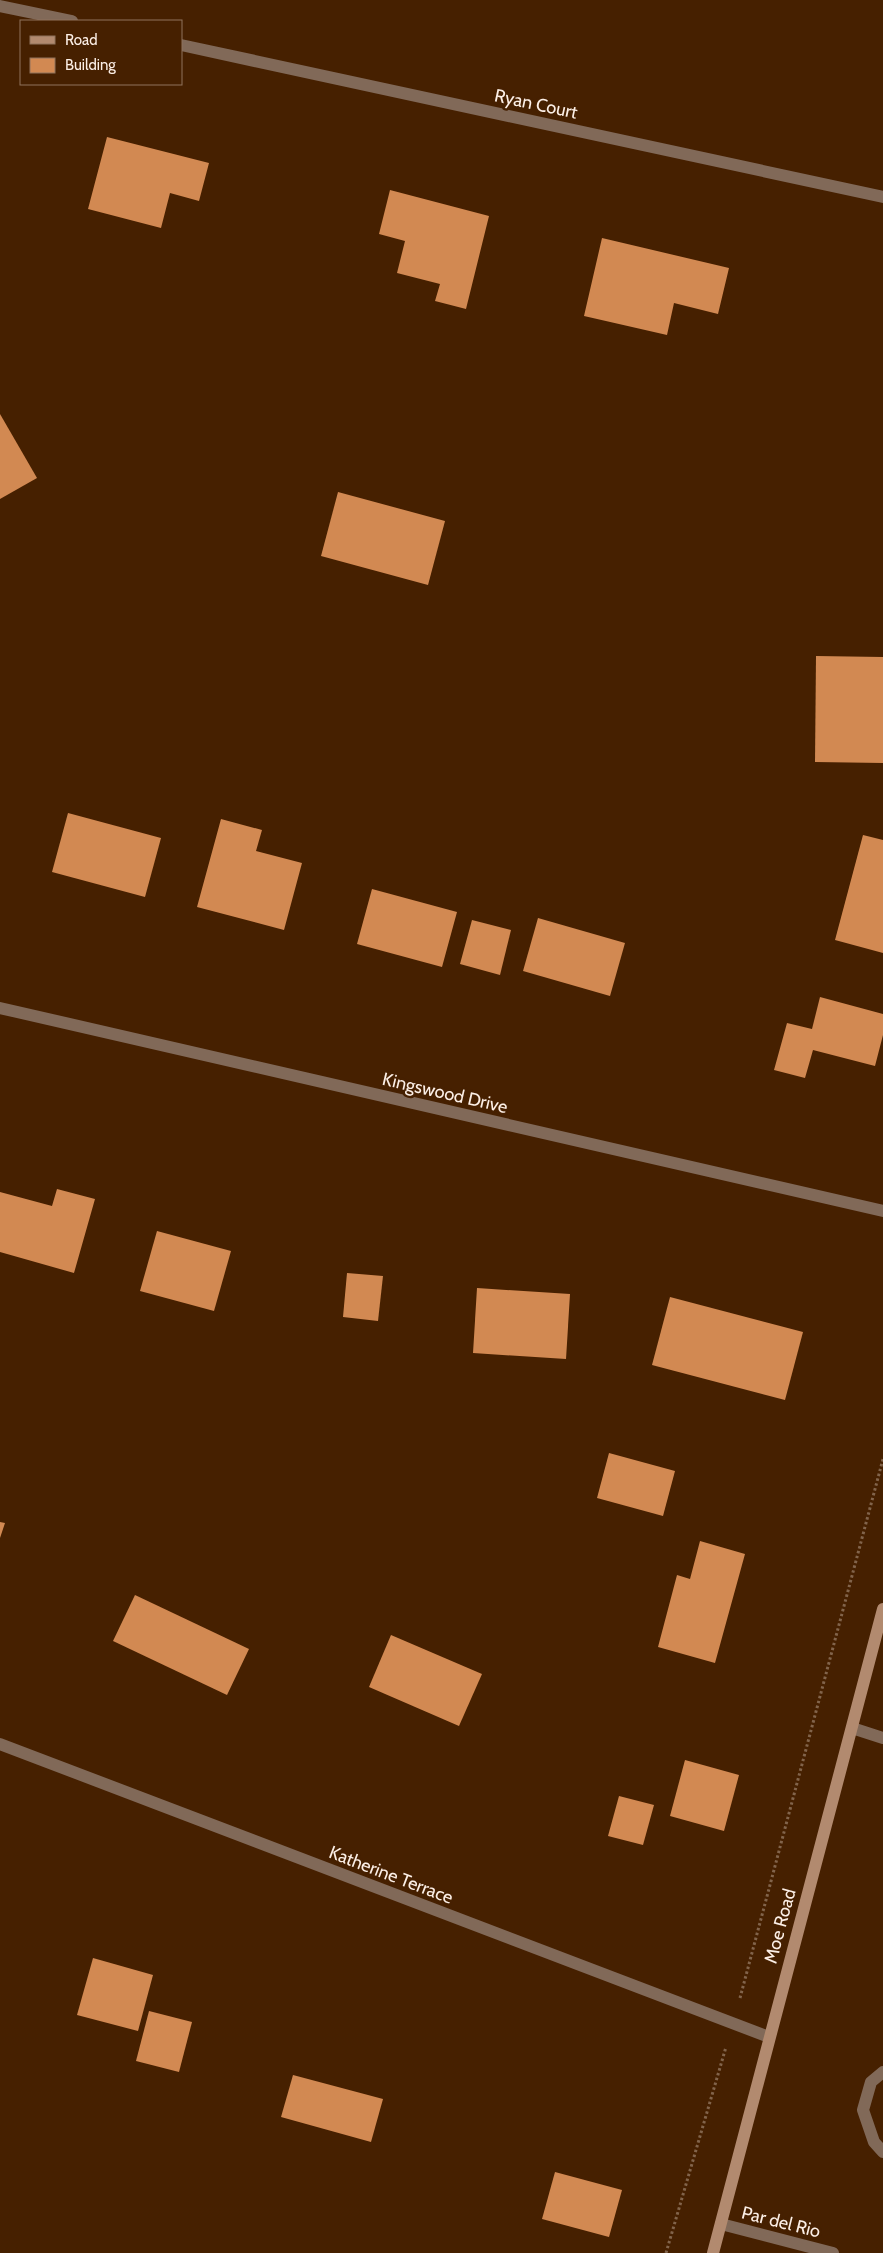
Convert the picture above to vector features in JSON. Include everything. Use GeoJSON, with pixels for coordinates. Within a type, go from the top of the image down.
{"type":"FeatureCollection","features":[{"type":"Feature","properties":{"kind":"street"},"geometry":{"type":"LineString","coordinates":[[0,6],[67,20]]}},
{"type":"Feature","properties":{"kind":"street","name":"Ryan Court"},"geometry":{"type":"LineString","coordinates":[[182,45],[883,197]]}},
{"type":"Feature","properties":{"kind":"street","name":"Kingswood Drive"},"geometry":{"type":"LineString","coordinates":[[0,1008],[883,1211]]}},
{"type":"Feature","properties":{"kind":"street","name":"Moe Road"},"geometry":{"type":"LineString","coordinates":[[713,2253],[883,1609]]}},
{"type":"Feature","properties":{"kind":"street"},"geometry":{"type":"LineString","coordinates":[[852,1728],[883,1738]]}},
{"type":"Feature","properties":{"kind":"street","name":"Katherine Terrace"},"geometry":{"type":"LineString","coordinates":[[0,1744],[769,2037]]}},
{"type":"Feature","properties":{"kind":"street"},"geometry":{"type":"LineString","coordinates":[[883,2072],[871,2082],[863,2110],[874,2142],[883,2152]]}},
{"type":"Feature","properties":{"kind":"street","name":"Par del Rio"},"geometry":{"type":"LineString","coordinates":[[720,2224],[833,2253]]}},
{"type":"Feature","properties":{"kind":"path"},"geometry":{"type":"LineString","coordinates":[[666,2253],[732,2023],[883,1459]]}},
{"type":"Feature","properties":{"kind":"building"},"geometry":{"type":"Polygon","coordinates":[[[107,137],[209,163],[199,201],[170,193],[161,228],[88,209],[107,137]]]}},
{"type":"Feature","properties":{"kind":"building"},"geometry":{"type":"Polygon","coordinates":[[[390,190],[489,216],[466,309],[435,301],[440,284],[397,273],[405,241],[379,234],[390,190]]]}},
{"type":"Feature","properties":{"kind":"building"},"geometry":{"type":"Polygon","coordinates":[[[602,238],[729,268],[718,314],[674,303],[667,335],[584,316],[602,238]]]}},
{"type":"Feature","properties":{"kind":"building"},"geometry":{"type":"Polygon","coordinates":[[[0,414],[37,478],[0,499],[0,414]]]}},
{"type":"Feature","properties":{"kind":"building"},"geometry":{"type":"Polygon","coordinates":[[[338,492],[445,521],[428,585],[321,556],[338,492]]]}},
{"type":"Feature","properties":{"kind":"building"},"geometry":{"type":"Polygon","coordinates":[[[816,656],[883,657],[883,763],[815,762],[816,656]]]}},
{"type":"Feature","properties":{"kind":"building"},"geometry":{"type":"Polygon","coordinates":[[[68,813],[161,838],[145,897],[52,872],[68,813]]]}},
{"type":"Feature","properties":{"kind":"building"},"geometry":{"type":"Polygon","coordinates":[[[221,819],[262,830],[256,851],[302,863],[284,930],[197,907],[221,819]]]}},
{"type":"Feature","properties":{"kind":"building"},"geometry":{"type":"Polygon","coordinates":[[[863,835],[883,840],[883,953],[835,940],[863,835]]]}},
{"type":"Feature","properties":{"kind":"building"},"geometry":{"type":"Polygon","coordinates":[[[372,889],[457,912],[442,967],[357,944],[372,889]]]}},
{"type":"Feature","properties":{"kind":"building"},"geometry":{"type":"Polygon","coordinates":[[[538,918],[625,943],[610,996],[523,971],[538,918]]]}},
{"type":"Feature","properties":{"kind":"building"},"geometry":{"type":"Polygon","coordinates":[[[472,920],[511,930],[500,975],[460,964],[472,920]]]}},
{"type":"Feature","properties":{"kind":"building"},"geometry":{"type":"Polygon","coordinates":[[[820,997],[883,1014],[883,1035],[875,1066],[813,1050],[805,1078],[774,1070],[787,1023],[812,1029],[820,997]]]}},
{"type":"Feature","properties":{"kind":"building"},"geometry":{"type":"Polygon","coordinates":[[[57,1189],[95,1199],[74,1273],[0,1252],[0,1192],[52,1206],[57,1189]]]}},
{"type":"Feature","properties":{"kind":"building"},"geometry":{"type":"Polygon","coordinates":[[[157,1231],[231,1251],[214,1311],[140,1291],[157,1231]]]}},
{"type":"Feature","properties":{"kind":"building"},"geometry":{"type":"Polygon","coordinates":[[[347,1273],[383,1276],[378,1321],[343,1317],[347,1273]]]}},
{"type":"Feature","properties":{"kind":"building"},"geometry":{"type":"Polygon","coordinates":[[[477,1288],[570,1294],[566,1359],[473,1353],[477,1288]]]}},
{"type":"Feature","properties":{"kind":"building"},"geometry":{"type":"Polygon","coordinates":[[[670,1297],[803,1332],[785,1400],[652,1365],[670,1297]]]}},
{"type":"Feature","properties":{"kind":"building"},"geometry":{"type":"Polygon","coordinates":[[[609,1453],[675,1471],[663,1516],[597,1498],[609,1453]]]}},
{"type":"Feature","properties":{"kind":"building"},"geometry":{"type":"Polygon","coordinates":[[[0,1522],[5,1523],[0,1538],[0,1522]]]}},
{"type":"Feature","properties":{"kind":"building"},"geometry":{"type":"Polygon","coordinates":[[[700,1541],[745,1554],[715,1663],[658,1647],[677,1575],[690,1579],[700,1541]]]}},
{"type":"Feature","properties":{"kind":"building"},"geometry":{"type":"Polygon","coordinates":[[[135,1595],[249,1649],[227,1695],[113,1641],[135,1595]]]}},
{"type":"Feature","properties":{"kind":"building"},"geometry":{"type":"Polygon","coordinates":[[[391,1635],[482,1674],[459,1726],[369,1687],[391,1635]]]}},
{"type":"Feature","properties":{"kind":"building"},"geometry":{"type":"Polygon","coordinates":[[[685,1760],[739,1775],[724,1831],[670,1816],[685,1760]]]}},
{"type":"Feature","properties":{"kind":"building"},"geometry":{"type":"Polygon","coordinates":[[[619,1796],[654,1805],[643,1845],[608,1836],[619,1796]]]}},
{"type":"Feature","properties":{"kind":"building"},"geometry":{"type":"Polygon","coordinates":[[[93,1958],[153,1975],[138,2031],[77,2015],[93,1958]]]}},
{"type":"Feature","properties":{"kind":"building"},"geometry":{"type":"Polygon","coordinates":[[[149,2011],[192,2022],[179,2072],[136,2061],[149,2011]]]}},
{"type":"Feature","properties":{"kind":"building"},"geometry":{"type":"Polygon","coordinates":[[[293,2075],[383,2099],[371,2142],[281,2117],[293,2075]]]}},
{"type":"Feature","properties":{"kind":"building"},"geometry":{"type":"Polygon","coordinates":[[[555,2172],[622,2190],[609,2237],[542,2219],[555,2172]]]}}]}
